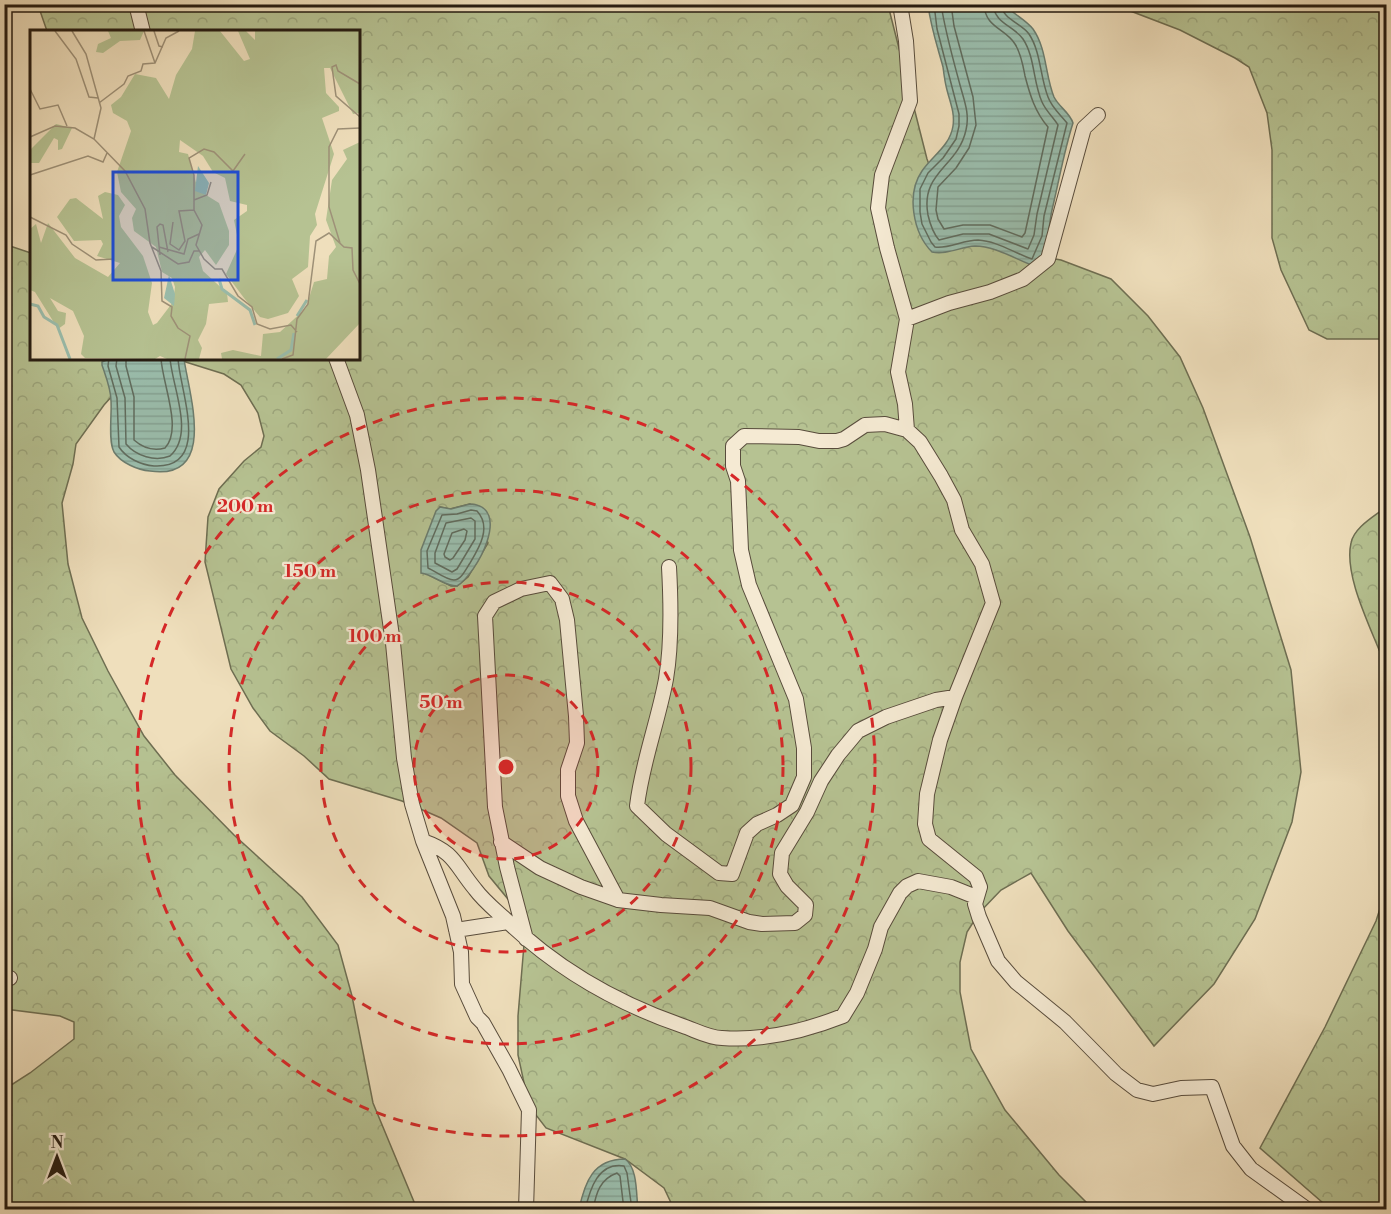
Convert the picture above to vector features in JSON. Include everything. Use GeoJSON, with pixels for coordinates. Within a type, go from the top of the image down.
{"type":"FeatureCollection","features":[{"type":"Feature","properties":{"kind":"street"},"geometry":{"type":"LineString","coordinates":[[136,4],[142,30]]}},
{"type":"Feature","properties":{"kind":"street"},"geometry":{"type":"LineString","coordinates":[[900,4],[906,41],[910,101],[882,175],[878,208],[907,319],[898,372],[905,404],[907,430]]}},
{"type":"Feature","properties":{"kind":"street"},"geometry":{"type":"LineString","coordinates":[[907,319],[1023,279],[1048,259],[1084,128],[1098,115]]}},
{"type":"Feature","properties":{"kind":"street"},"geometry":{"type":"LineString","coordinates":[[337,360],[357,415],[368,470],[393,643],[404,758],[412,804],[423,841],[453,916],[461,952],[462,984],[477,1017],[483,1023],[509,1069],[529,1110],[526,1209]]}},
{"type":"Feature","properties":{"kind":"street"},"geometry":{"type":"LineString","coordinates":[[669,567],[671,598],[666,677],[654,736],[641,776],[638,806],[666,834],[719,873],[732,874],[747,833],[757,824],[792,805],[804,777],[804,748],[796,699],[749,585],[741,550],[738,480],[733,466],[733,446],[744,436],[799,437],[819,441],[837,441],[865,425],[885,424],[907,430],[920,442],[954,500],[962,531],[982,564],[993,603],[955,697],[937,751],[927,795],[925,824],[929,838],[976,877],[980,887],[975,904],[979,917],[998,961],[1016,982],[1065,1022],[1116,1074],[1137,1090],[1153,1094],[1181,1088],[1212,1087],[1233,1146],[1239,1154],[1251,1169],[1308,1209]]}},
{"type":"Feature","properties":{"kind":"street"},"geometry":{"type":"LineString","coordinates":[[526,939],[501,842],[495,807],[485,616],[494,602],[521,589],[550,583],[562,600],[567,620],[577,743],[568,770],[568,796],[576,821],[618,900]]}},
{"type":"Feature","properties":{"kind":"street"},"geometry":{"type":"LineString","coordinates":[[501,842],[540,868],[581,887],[618,900],[661,906],[710,908],[749,922],[762,924],[795,923],[805,915],[806,905],[780,874],[782,854],[790,837],[807,812],[821,781],[838,755],[858,731],[886,717],[936,700],[955,697]]}},
{"type":"Feature","properties":{"kind":"street"},"geometry":{"type":"LineString","coordinates":[[423,841],[451,855],[475,890],[526,939],[591,986],[674,1023],[719,1038],[788,1034],[843,1016],[857,993],[875,949],[881,927],[900,893],[907,886],[918,881],[951,887],[976,897]]}},
{"type":"Feature","properties":{"kind":"street"},"geometry":{"type":"LineString","coordinates":[[456,930],[508,922]]}},
{"type":"Feature","properties":{"kind":"green space"},"geometry":{"type":"Polygon","coordinates":[[[38,5],[888,5],[927,159],[946,209],[1010,251],[1061,260],[1111,279],[1148,316],[1180,357],[1203,408],[1250,537],[1291,670],[1301,772],[1292,822],[1255,919],[1214,984],[1154,1046],[1068,931],[1031,873],[1001,890],[979,913],[967,932],[960,962],[960,992],[971,1049],[1005,1110],[1059,1175],[1093,1209],[674,1209],[664,1188],[625,1159],[546,1128],[529,1106],[518,1055],[518,1016],[526,921],[489,876],[477,843],[441,818],[402,801],[329,779],[304,756],[270,731],[253,708],[231,669],[205,562],[208,517],[219,489],[244,461],[261,447],[264,436],[258,413],[241,385],[224,374],[179,360],[360,360],[360,30],[47,30],[38,5]],[[470,504],[450,509],[440,507],[429,575],[451,586],[457,586],[468,577],[488,543],[470,504]]]}},
{"type":"Feature","properties":{"kind":"green space"},"geometry":{"type":"Polygon","coordinates":[[[1118,5],[1386,5],[1386,339],[1327,339],[1309,330],[1281,270],[1272,238],[1272,150],[1267,113],[1249,67],[1180,30],[1118,5]]]}},
{"type":"Feature","properties":{"kind":"green space"},"geometry":{"type":"Polygon","coordinates":[[[4,244],[30,253],[30,360],[122,360],[132,374],[104,405],[76,444],[62,503],[68,564],[82,618],[144,736],[175,775],[234,835],[302,897],[338,945],[352,996],[373,1103],[417,1209],[5,1209],[5,1089],[74,1039],[74,1022],[60,1016],[5,1009],[4,244]]]}},
{"type":"Feature","properties":{"kind":"green space"},"geometry":{"type":"Polygon","coordinates":[[[1386,507],[1386,668],[1361,606],[1350,557],[1351,543],[1356,532],[1386,507]]]}},
{"type":"Feature","properties":{"kind":"green space"},"geometry":{"type":"Polygon","coordinates":[[[1386,890],[1386,1209],[1330,1209],[1260,1148],[1325,1027],[1376,921],[1386,890]]]}},
{"type":"Feature","properties":{"kind":"water"},"geometry":{"type":"Polygon","coordinates":[[[928,5],[1005,5],[1026,22],[1033,29],[1041,45],[1054,97],[1073,123],[1047,240],[1043,254],[1034,266],[997,250],[975,246],[932,252],[920,235],[913,202],[917,180],[948,139],[953,126],[953,112],[928,5]]]}},
{"type":"Feature","properties":{"kind":"water"},"geometry":{"type":"Polygon","coordinates":[[[106,360],[184,360],[194,432],[192,449],[185,463],[171,470],[150,471],[125,463],[117,456],[112,447],[111,396],[102,362],[106,360]]]}},
{"type":"Feature","properties":{"kind":"water"},"geometry":{"type":"Polygon","coordinates":[[[470,504],[483,508],[489,516],[490,528],[487,541],[474,568],[457,586],[421,573],[421,550],[436,511],[440,507],[451,509],[470,504]]]}},
{"type":"Feature","properties":{"kind":"water"},"geometry":{"type":"Polygon","coordinates":[[[625,1159],[634,1175],[638,1209],[579,1209],[584,1190],[592,1174],[605,1163],[625,1159]]]}}]}
